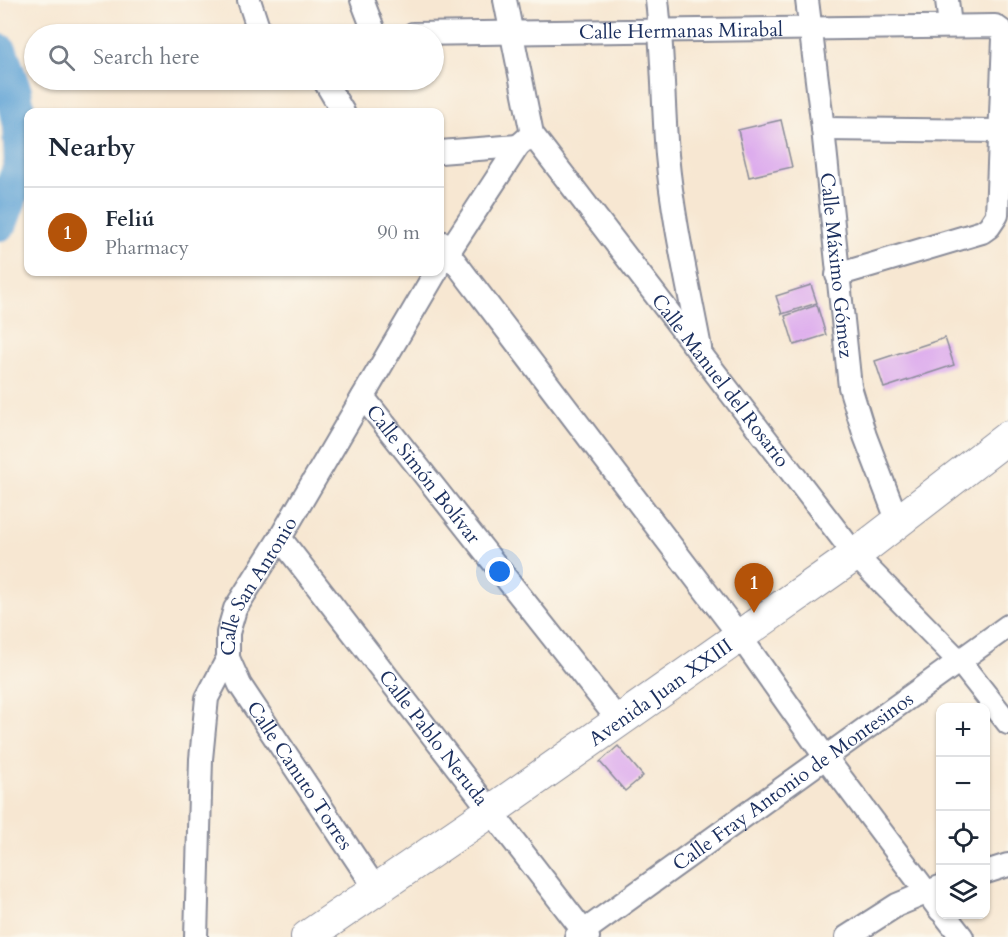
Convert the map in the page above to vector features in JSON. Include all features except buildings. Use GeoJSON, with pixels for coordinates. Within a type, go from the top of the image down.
{"type":"FeatureCollection","features":[{"type":"Feature","properties":{"kind":"street"},"geometry":{"type":"LineString","coordinates":[[249,0],[257,24]]}},
{"type":"Feature","properties":{"kind":"street"},"geometry":{"type":"LineString","coordinates":[[362,0],[371,24]]}},
{"type":"Feature","properties":{"kind":"street","name":"Calle Manuel del Rosario"},"geometry":{"type":"LineString","coordinates":[[505,0],[525,140],[701,353],[855,555],[960,662],[1008,723]]}},
{"type":"Feature","properties":{"kind":"street"},"geometry":{"type":"LineString","coordinates":[[657,0],[668,156],[682,254],[701,353]]}},
{"type":"Feature","properties":{"kind":"street","name":"Calle Máximo Gómez"},"geometry":{"type":"LineString","coordinates":[[807,0],[850,387],[865,435],[898,522]]}},
{"type":"Feature","properties":{"kind":"street"},"geometry":{"type":"LineString","coordinates":[[947,0],[950,26]]}},
{"type":"Feature","properties":{"kind":"street","name":"Calle Hermanas Mirabal"},"geometry":{"type":"LineString","coordinates":[[444,33],[995,26],[1002,31],[1004,38],[999,131]]}},
{"type":"Feature","properties":{"kind":"street"},"geometry":{"type":"LineString","coordinates":[[330,90],[341,108]]}},
{"type":"Feature","properties":{"kind":"street"},"geometry":{"type":"LineString","coordinates":[[823,129],[999,131],[997,215],[989,227],[982,232],[837,275]]}},
{"type":"Feature","properties":{"kind":"street"},"geometry":{"type":"LineString","coordinates":[[444,151],[525,140]]}},
{"type":"Feature","properties":{"kind":"street"},"geometry":{"type":"LineString","coordinates":[[444,250],[525,140]]}},
{"type":"Feature","properties":{"kind":"street"},"geometry":{"type":"LineString","coordinates":[[444,256],[739,636],[826,758],[934,890],[897,905],[847,937]]}},
{"type":"Feature","properties":{"kind":"street","name":"Calle San Antonio"},"geometry":{"type":"LineString","coordinates":[[196,937],[201,759],[207,698],[228,657],[228,633],[235,609],[280,538],[434,276]]}},
{"type":"Feature","properties":{"kind":"street","name":"Calle Simón Bolívar"},"geometry":{"type":"LineString","coordinates":[[363,397],[619,721]]}},
{"type":"Feature","properties":{"kind":"street","name":"Avenida Juan XXIII"},"geometry":{"type":"LineString","coordinates":[[307,937],[491,811],[855,555],[1008,437]]}},
{"type":"Feature","properties":{"kind":"street","name":"Calle Pablo Neruda"},"geometry":{"type":"LineString","coordinates":[[280,538],[491,811],[583,935]]}},
{"type":"Feature","properties":{"kind":"street","name":"Calle Fray Antonio de Montesinos"},"geometry":{"type":"LineString","coordinates":[[583,935],[1008,626]]}},
{"type":"Feature","properties":{"kind":"street","name":"Calle Canuto Torres"},"geometry":{"type":"LineString","coordinates":[[228,657],[240,685],[376,889]]}},
{"type":"Feature","properties":{"kind":"street"},"geometry":{"type":"LineString","coordinates":[[990,871],[1008,865]]}},
{"type":"Feature","properties":{"kind":"street"},"geometry":{"type":"LineString","coordinates":[[947,919],[962,937]]}},
{"type":"Feature","properties":{"kind":"waterway"},"geometry":{"type":"LineString","coordinates":[[0,52],[14,92],[20,126],[22,164],[0,223]]}},
{"type":"Feature","properties":{"kind":"place","name":"Feliú"},"geometry":{"type":"Point","coordinates":[754,613]}}]}
